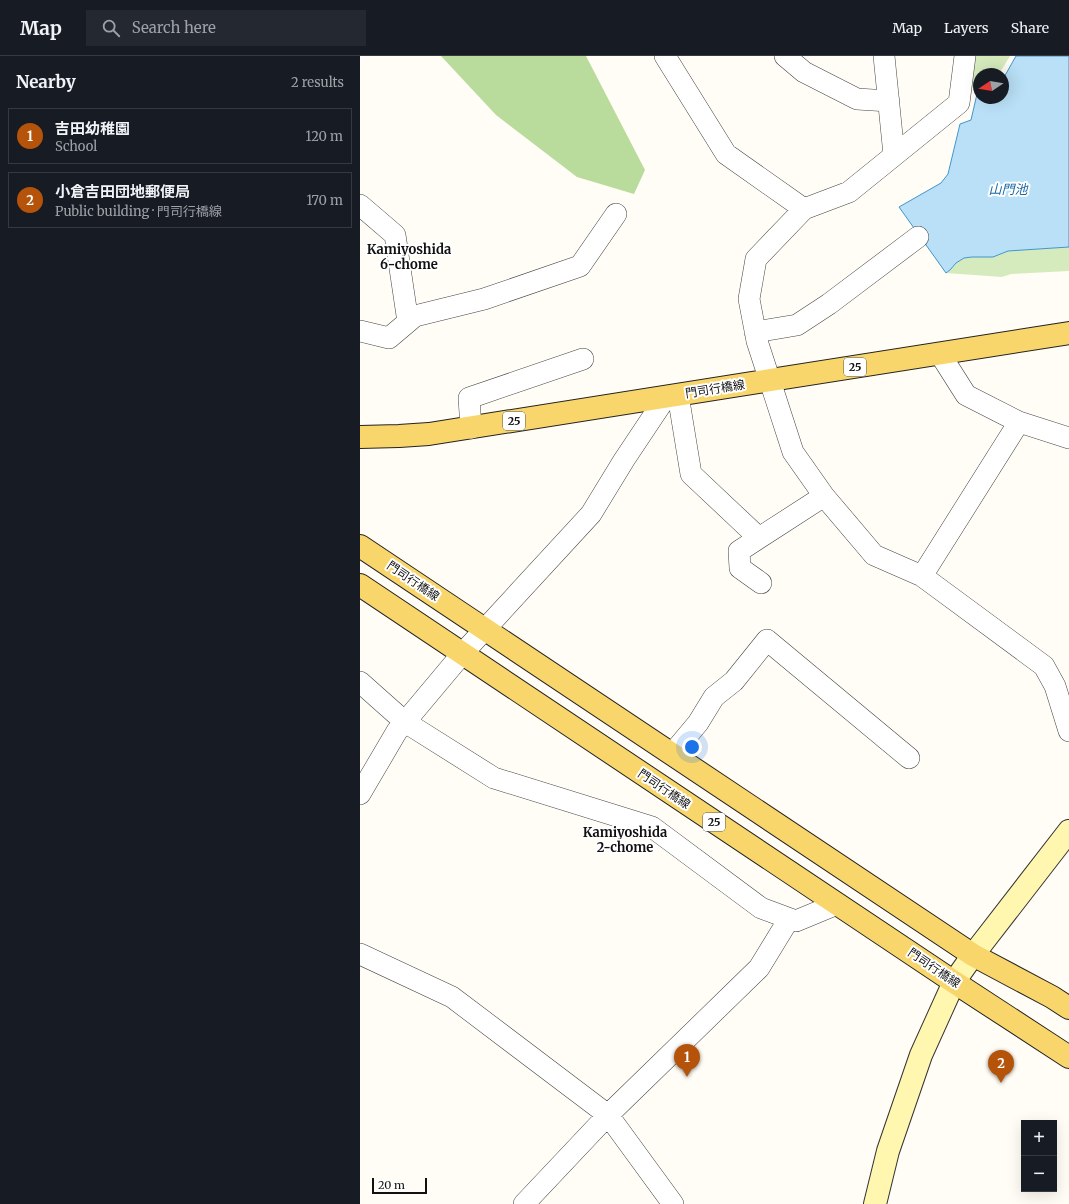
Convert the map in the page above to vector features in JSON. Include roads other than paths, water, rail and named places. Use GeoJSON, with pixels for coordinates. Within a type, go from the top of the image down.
{"type":"FeatureCollection","features":[{"type":"Feature","properties":{"kind":"main road","name":"門司行橋線"},"geometry":{"type":"LineString","coordinates":[[360,437],[429,434],[472,428],[1069,333]]}},
{"type":"Feature","properties":{"kind":"main road","name":"門司行橋線"},"geometry":{"type":"LineString","coordinates":[[360,546],[973,955],[1052,997],[1069,1008]]}},
{"type":"Feature","properties":{"kind":"main road","name":"門司行橋線"},"geometry":{"type":"LineString","coordinates":[[360,585],[954,982],[1069,1057]]}},
{"type":"Feature","properties":{"kind":"street"},"geometry":{"type":"LineString","coordinates":[[665,56],[726,154],[804,209]]}},
{"type":"Feature","properties":{"kind":"street"},"geometry":{"type":"LineString","coordinates":[[785,56],[804,72],[857,99],[889,101]]}},
{"type":"Feature","properties":{"kind":"street"},"geometry":{"type":"LineString","coordinates":[[884,56],[894,155]]}},
{"type":"Feature","properties":{"kind":"street"},"geometry":{"type":"LineString","coordinates":[[965,56],[959,103],[848,192],[804,209],[756,259],[749,299],[755,332],[793,452],[824,496],[874,555],[922,576],[1044,666],[1055,686],[1069,731]]}},
{"type":"Feature","properties":{"kind":"street"},"geometry":{"type":"LineString","coordinates":[[360,205],[395,235],[408,322]]}},
{"type":"Feature","properties":{"kind":"street"},"geometry":{"type":"LineString","coordinates":[[360,331],[389,338],[415,316],[484,299],[580,266],[616,214]]}},
{"type":"Feature","properties":{"kind":"street"},"geometry":{"type":"LineString","coordinates":[[755,332],[798,325],[829,304],[918,237]]}},
{"type":"Feature","properties":{"kind":"street"},"geometry":{"type":"LineString","coordinates":[[940,354],[966,395],[1019,422],[1069,438]]}},
{"type":"Feature","properties":{"kind":"street"},"geometry":{"type":"LineString","coordinates":[[472,428],[469,398],[583,359]]}},
{"type":"Feature","properties":{"kind":"street"},"geometry":{"type":"LineString","coordinates":[[672,396],[691,474],[759,538]]}},
{"type":"Feature","properties":{"kind":"street"},"geometry":{"type":"LineString","coordinates":[[360,794],[397,731],[462,654],[591,514],[624,460],[672,396]]}},
{"type":"Feature","properties":{"kind":"street"},"geometry":{"type":"LineString","coordinates":[[922,576],[1019,422]]}},
{"type":"Feature","properties":{"kind":"street"},"geometry":{"type":"LineString","coordinates":[[761,583],[740,568],[739,551],[824,496]]}},
{"type":"Feature","properties":{"kind":"street"},"geometry":{"type":"LineString","coordinates":[[672,754],[698,723],[714,698],[734,681],[767,640],[910,758]]}},
{"type":"Feature","properties":{"kind":"street"},"geometry":{"type":"LineString","coordinates":[[360,682],[405,722],[494,778],[652,827],[761,908],[796,921],[837,904]]}},
{"type":"Feature","properties":{"kind":"street"},"geometry":{"type":"LineString","coordinates":[[875,1204],[888,1151],[921,1055],[954,982],[973,955],[1069,831]]}},
{"type":"Feature","properties":{"kind":"street"},"geometry":{"type":"LineString","coordinates":[[524,1204],[608,1115],[759,968],[789,919]]}},
{"type":"Feature","properties":{"kind":"street"},"geometry":{"type":"LineString","coordinates":[[360,954],[452,997],[608,1115],[673,1204]]}},
{"type":"Feature","properties":{"kind":"water","name":"山門池"},"geometry":{"type":"Polygon","coordinates":[[[1016,56],[1069,56],[1069,247],[1008,251],[993,257],[964,258],[956,263],[946,273],[899,207],[941,183],[948,174],[960,124],[971,120],[975,104],[1009,104],[1009,68],[1016,56]]]}},
{"type":"Feature","properties":{"kind":"place","name":"吉田幼稚園"},"geometry":{"type":"Point","coordinates":[687,1077]}},
{"type":"Feature","properties":{"kind":"place","name":"小倉吉田団地郵便局"},"geometry":{"type":"Point","coordinates":[1001,1083]}},
{"type":"Feature","properties":{"kind":"district","name":"Kamiyoshida 6-chome"},"geometry":{"type":"Point","coordinates":[409,256]}},
{"type":"Feature","properties":{"kind":"district","name":"Kamiyoshida 2-chome"},"geometry":{"type":"Point","coordinates":[625,840]}}]}
